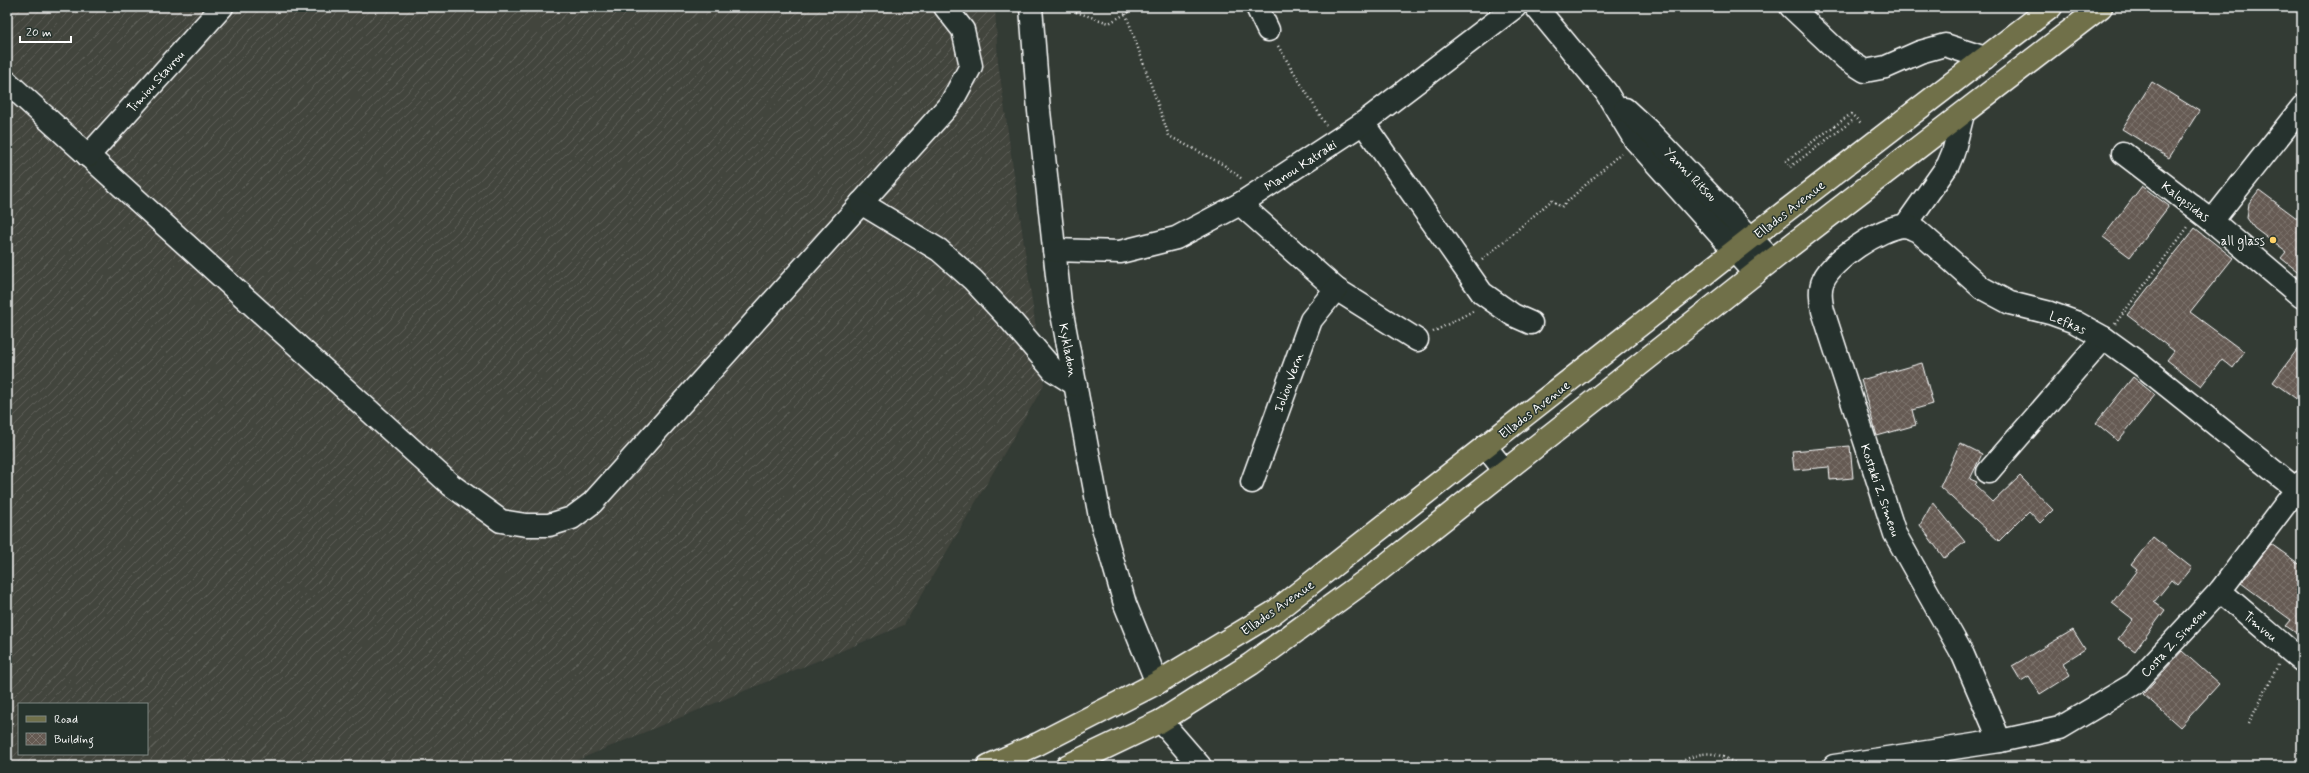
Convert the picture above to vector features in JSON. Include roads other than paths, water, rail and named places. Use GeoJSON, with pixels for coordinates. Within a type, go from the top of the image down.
{"type":"FeatureCollection","features":[{"type":"Feature","properties":{"kind":"main road","name":"Ellados Avenue"},"geometry":{"type":"LineString","coordinates":[[988,766],[1038,744],[1157,683],[1273,613],[1734,251],[2051,7]]}},
{"type":"Feature","properties":{"kind":"main road"},"geometry":{"type":"LineString","coordinates":[[1067,766],[1161,721],[1251,664],[1372,576],[1772,260],[2101,7]]}},
{"type":"Feature","properties":{"kind":"street","name":"Timiou Stavrou"},"geometry":{"type":"LineString","coordinates":[[88,156],[222,7]]}},
{"type":"Feature","properties":{"kind":"street"},"geometry":{"type":"LineString","coordinates":[[7,82],[451,485],[500,521],[526,525],[549,525],[572,518],[592,503],[951,103],[971,66],[963,30],[945,7]]}},
{"type":"Feature","properties":{"kind":"street","name":"Kykladon"},"geometry":{"type":"LineString","coordinates":[[1031,7],[1039,111],[1060,303],[1100,517],[1126,604],[1157,683]]}},
{"type":"Feature","properties":{"kind":"street"},"geometry":{"type":"LineString","coordinates":[[1257,7],[1268,30]]}},
{"type":"Feature","properties":{"kind":"street","name":"Manou Katraki"},"geometry":{"type":"LineString","coordinates":[[1054,250],[1120,252],[1176,238],[1240,204],[1363,123],[1515,7]]}},
{"type":"Feature","properties":{"kind":"street","name":"Yanni Ritsou"},"geometry":{"type":"LineString","coordinates":[[1536,7],[1606,92],[1650,132],[1752,237],[1772,260]]}},
{"type":"Feature","properties":{"kind":"street"},"geometry":{"type":"LineString","coordinates":[[1791,7],[1846,59],[1865,71],[1886,67],[1920,52],[1945,45],[1985,58]]}},
{"type":"Feature","properties":{"kind":"street","name":"Yanni Ritsou"},"geometry":{"type":"LineString","coordinates":[[1606,92],[1635,140],[1755,274]]}},
{"type":"Feature","properties":{"kind":"street"},"geometry":{"type":"LineString","coordinates":[[2205,216],[2302,107]]}},
{"type":"Feature","properties":{"kind":"street"},"geometry":{"type":"LineString","coordinates":[[1905,226],[1948,165],[1953,153],[1963,114]]}},
{"type":"Feature","properties":{"kind":"street"},"geometry":{"type":"LineString","coordinates":[[1363,123],[1482,292],[1513,315],[1531,323]]}},
{"type":"Feature","properties":{"kind":"street","name":"Kalopsidas"},"geometry":{"type":"LineString","coordinates":[[2123,153],[2205,216],[2302,297]]}},
{"type":"Feature","properties":{"kind":"street"},"geometry":{"type":"LineString","coordinates":[[862,203],[939,250],[973,280],[1012,322],[1054,371],[1076,385]]}},
{"type":"Feature","properties":{"kind":"street"},"geometry":{"type":"LineString","coordinates":[[1240,204],[1336,289],[1417,340]]}},
{"type":"Feature","properties":{"kind":"street","name":"Kostaki Z. Simeou"},"geometry":{"type":"LineString","coordinates":[[1905,226],[1889,229],[1869,240],[1829,271],[1820,290],[1823,311],[1895,534],[1963,655],[2000,742]]}},
{"type":"Feature","properties":{"kind":"street","name":"Lefkas"},"geometry":{"type":"LineString","coordinates":[[1905,226],[1918,231],[1982,288],[2010,303],[2050,313],[2075,322],[2104,338],[2299,486]]}},
{"type":"Feature","properties":{"kind":"street","name":"Ioliou Vern"},"geometry":{"type":"LineString","coordinates":[[1252,482],[1311,320],[1336,289]]}},
{"type":"Feature","properties":{"kind":"street"},"geometry":{"type":"LineString","coordinates":[[1988,472],[2104,338]]}},
{"type":"Feature","properties":{"kind":"street"},"geometry":{"type":"LineString","coordinates":[[1486,446],[1505,472]]}},
{"type":"Feature","properties":{"kind":"street","name":"Costa Z. Simeou"},"geometry":{"type":"LineString","coordinates":[[1834,766],[1899,762],[2000,742],[2060,728],[2134,684],[2220,591],[2299,486]]}},
{"type":"Feature","properties":{"kind":"street","name":"Timvou"},"geometry":{"type":"LineString","coordinates":[[2220,591],[2294,654]]}},
{"type":"Feature","properties":{"kind":"street"},"geometry":{"type":"LineString","coordinates":[[1161,721],[1200,766]]}},
{"type":"Feature","properties":{"kind":"place","name":"all glass"},"geometry":{"type":"Point","coordinates":[2273,240]}}]}
